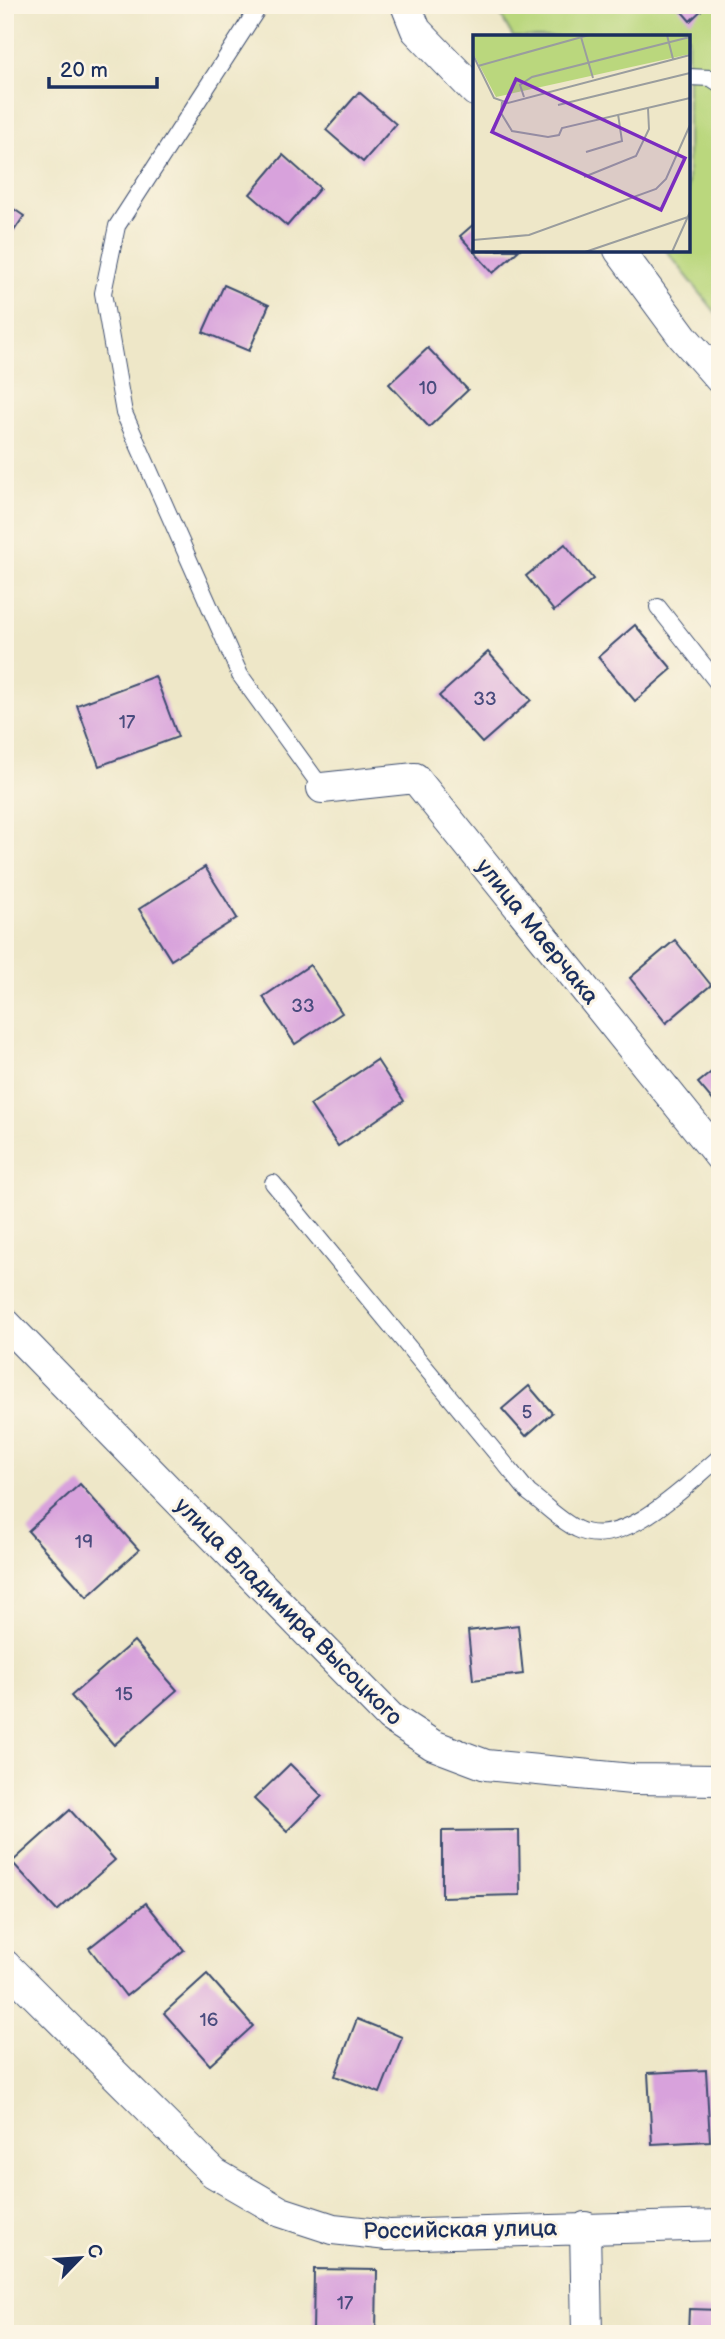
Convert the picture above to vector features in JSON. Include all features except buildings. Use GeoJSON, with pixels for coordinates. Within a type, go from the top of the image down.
{"type":"FeatureCollection","features":[{"type":"Feature","properties":{"kind":"street"},"geometry":{"type":"LineString","coordinates":[[406,5],[416,30],[473,89]]}},
{"type":"Feature","properties":{"kind":"street"},"geometry":{"type":"LineString","coordinates":[[620,252],[683,337],[720,379]]}},
{"type":"Feature","properties":{"kind":"street","name":"улица Маерчака"},"geometry":{"type":"LineString","coordinates":[[322,788],[415,778],[720,1157]]}},
{"type":"Feature","properties":{"kind":"street","name":"улица Владимира Высоцкого"},"geometry":{"type":"LineString","coordinates":[[5,1323],[390,1717],[433,1745],[486,1765],[632,1779],[720,1780]]}},
{"type":"Feature","properties":{"kind":"street","name":"Российская улица"},"geometry":{"type":"LineString","coordinates":[[5,1965],[214,2173],[281,2212],[333,2229],[388,2235],[720,2225]]}},
{"type":"Feature","properties":{"kind":"street"},"geometry":{"type":"LineString","coordinates":[[584,2227],[587,2334]]}},
{"type":"Feature","properties":{"kind":"lane"},"geometry":{"type":"LineString","coordinates":[[260,5],[117,226],[103,293],[124,414],[240,675],[322,788]]}},
{"type":"Feature","properties":{"kind":"lane"},"geometry":{"type":"LineString","coordinates":[[690,77],[711,78],[720,84]]}},
{"type":"Feature","properties":{"kind":"lane"},"geometry":{"type":"LineString","coordinates":[[658,607],[720,686]]}},
{"type":"Feature","properties":{"kind":"lane"},"geometry":{"type":"LineString","coordinates":[[273,1183],[529,1493],[578,1530],[603,1533],[627,1529],[720,1457]]}},
{"type":"Feature","properties":{"kind":"green space"},"geometry":{"type":"Polygon","coordinates":[[[495,5],[720,5],[720,318],[668,252],[690,252],[690,35],[512,35],[495,5]]]}}]}
